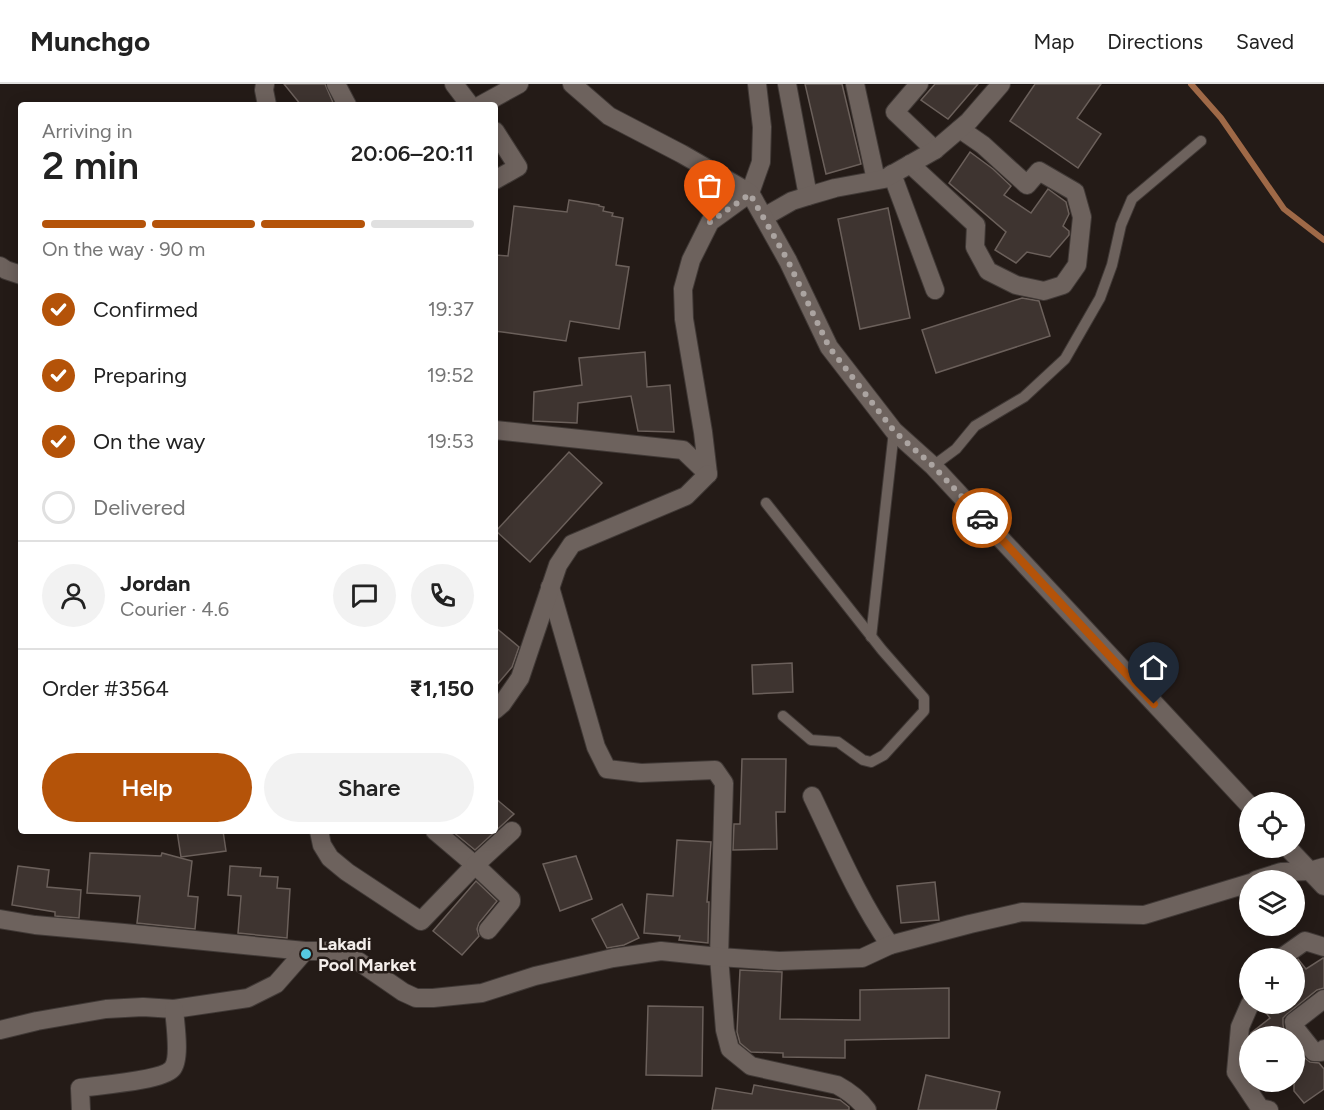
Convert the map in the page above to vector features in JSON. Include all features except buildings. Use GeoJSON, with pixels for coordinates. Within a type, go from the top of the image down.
{"type":"FeatureCollection","features":[{"type":"Feature","properties":{"kind":"street"},"geometry":{"type":"LineString","coordinates":[[264,84],[266,102]]}},
{"type":"Feature","properties":{"kind":"street"},"geometry":{"type":"LineString","coordinates":[[336,84],[345,102]]}},
{"type":"Feature","properties":{"kind":"street"},"geometry":{"type":"LineString","coordinates":[[454,84],[468,102]]}},
{"type":"Feature","properties":{"kind":"street"},"geometry":{"type":"LineString","coordinates":[[486,102],[519,84]]}},
{"type":"Feature","properties":{"kind":"street"},"geometry":{"type":"LineString","coordinates":[[572,84],[609,116],[682,154],[750,194],[788,261],[829,347],[894,431],[933,466],[1239,794]]}},
{"type":"Feature","properties":{"kind":"street"},"geometry":{"type":"LineString","coordinates":[[708,474],[704,432],[684,319],[683,289],[691,260],[710,222],[750,194],[761,162],[762,127],[757,84]]}},
{"type":"Feature","properties":{"kind":"street"},"geometry":{"type":"LineString","coordinates":[[787,84],[808,196]]}},
{"type":"Feature","properties":{"kind":"street"},"geometry":{"type":"LineString","coordinates":[[855,84],[884,177],[935,290]]}},
{"type":"Feature","properties":{"kind":"street"},"geometry":{"type":"LineString","coordinates":[[919,84],[896,112],[936,150]]}},
{"type":"Feature","properties":{"kind":"street"},"geometry":{"type":"LineString","coordinates":[[764,217],[792,201],[884,177],[936,150],[969,122],[1001,84]]}},
{"type":"Feature","properties":{"kind":"street"},"geometry":{"type":"LineString","coordinates":[[910,164],[976,225],[975,248],[988,271],[1016,285],[1044,291],[1063,285],[1077,265],[1082,217],[1075,192],[1039,171],[1026,185],[983,145],[960,129]]}},
{"type":"Feature","properties":{"kind":"street"},"geometry":{"type":"LineString","coordinates":[[498,135],[518,167],[498,178]]}},
{"type":"Feature","properties":{"kind":"street"},"geometry":{"type":"LineString","coordinates":[[0,267],[18,274]]}},
{"type":"Feature","properties":{"kind":"street"},"geometry":{"type":"LineString","coordinates":[[498,430],[683,450],[708,474]]}},
{"type":"Feature","properties":{"kind":"street"},"geometry":{"type":"LineString","coordinates":[[498,707],[520,678],[558,565],[572,544],[686,496],[708,474]]}},
{"type":"Feature","properties":{"kind":"street"},"geometry":{"type":"LineString","coordinates":[[550,587],[596,747],[607,769],[641,773],[715,770],[724,783],[719,957],[725,1030],[730,1049],[751,1066],[837,1085],[860,1100],[867,1110]]}},
{"type":"Feature","properties":{"kind":"street"},"geometry":{"type":"LineString","coordinates":[[812,796],[857,890],[890,945]]}},
{"type":"Feature","properties":{"kind":"street"},"geometry":{"type":"LineString","coordinates":[[320,834],[322,845],[330,858],[346,872],[421,921],[475,865],[512,831]]}},
{"type":"Feature","properties":{"kind":"street"},"geometry":{"type":"LineString","coordinates":[[439,834],[511,899],[488,930]]}},
{"type":"Feature","properties":{"kind":"street"},"geometry":{"type":"LineString","coordinates":[[1302,858],[1317,869],[1324,886]]}},
{"type":"Feature","properties":{"kind":"street"},"geometry":{"type":"LineString","coordinates":[[0,919],[35,925],[305,951],[334,951],[358,961],[403,992],[416,998],[482,993],[535,976],[613,957],[662,951],[779,961],[862,958],[890,945],[1022,912],[1144,915],[1239,886]]}},
{"type":"Feature","properties":{"kind":"street"},"geometry":{"type":"LineString","coordinates":[[1295,948],[1305,941],[1324,947]]}},
{"type":"Feature","properties":{"kind":"street"},"geometry":{"type":"LineString","coordinates":[[0,1030],[106,1009],[142,1007],[174,1009],[248,998],[276,984],[305,951]]}},
{"type":"Feature","properties":{"kind":"street"},"geometry":{"type":"LineString","coordinates":[[1324,999],[1294,1022],[1295,1028],[1314,1052],[1324,1049]]}},
{"type":"Feature","properties":{"kind":"street"},"geometry":{"type":"LineString","coordinates":[[81,1110],[80,1088],[163,1075],[172,1069],[177,1048],[174,1009]]}},
{"type":"Feature","properties":{"kind":"street"},"geometry":{"type":"LineString","coordinates":[[1246,1014],[1240,1027],[1236,1072],[1260,1108],[1269,1110]]}},
{"type":"Feature","properties":{"kind":"lane"},"geometry":{"type":"LineString","coordinates":[[933,466],[956,449],[975,426],[1024,397],[1065,359],[1100,298],[1112,265],[1121,225],[1132,199],[1201,141]]}},
{"type":"Feature","properties":{"kind":"lane"},"geometry":{"type":"LineString","coordinates":[[871,637],[894,431]]}},
{"type":"Feature","properties":{"kind":"lane"},"geometry":{"type":"LineString","coordinates":[[766,503],[871,637],[924,698],[924,711],[884,755],[871,762],[863,760],[838,742],[810,740],[783,716]]}},
{"type":"Feature","properties":{"kind":"waterway"},"geometry":{"type":"LineString","coordinates":[[1191,84],[1221,118],[1284,209],[1324,240]]}},
{"type":"Feature","properties":{"kind":"way so far"},"geometry":{"type":"LineString","coordinates":[[710,222],[750,194],[788,261],[829,347],[894,431],[933,466],[982,518]]}},
{"type":"Feature","properties":{"kind":"place","name":"Lakadi Pool Market"},"geometry":{"type":"Point","coordinates":[306,954]}},
{"type":"Feature","properties":{"kind":"route"},"geometry":{"type":"LineString","coordinates":[[982,518],[1154,704]]}}]}
